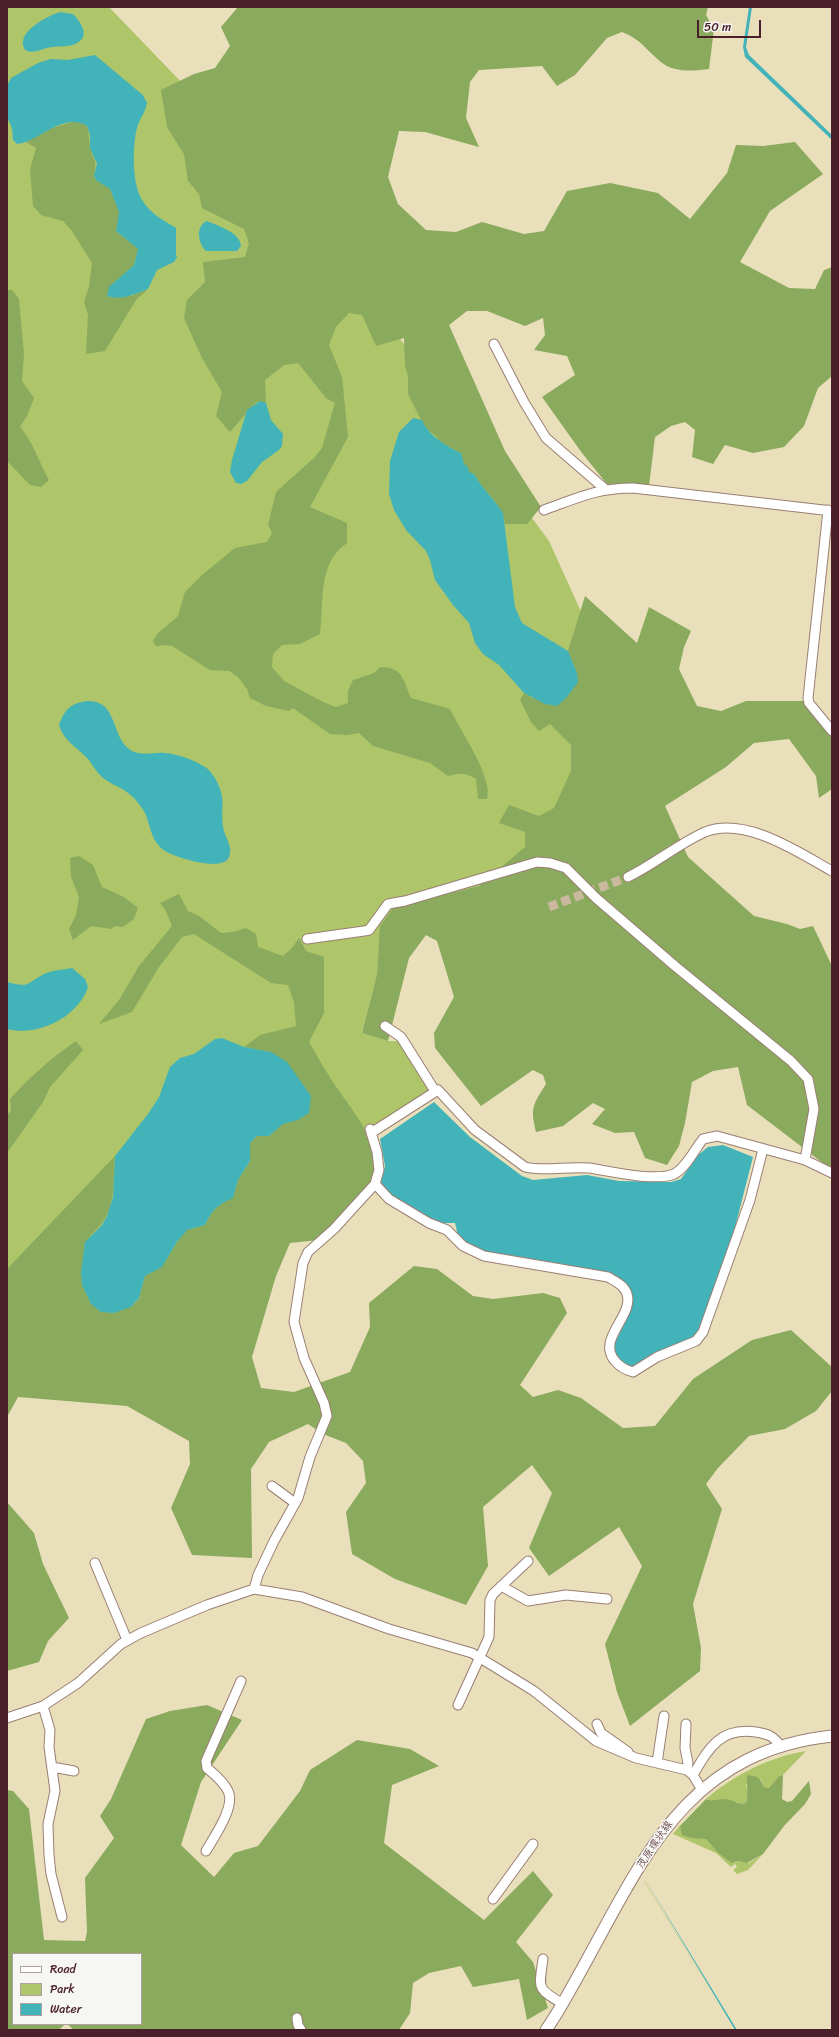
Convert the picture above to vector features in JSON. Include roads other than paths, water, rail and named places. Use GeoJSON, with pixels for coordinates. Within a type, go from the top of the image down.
{"type":"FeatureCollection","features":[{"type":"Feature","properties":{"kind":"main road","name":"茂原環状線"},"geometry":{"type":"LineString","coordinates":[[548,2029],[652,1846],[670,1822],[702,1790],[740,1764],[781,1747],[832,1736]]}},
{"type":"Feature","properties":{"kind":"street"},"geometry":{"type":"LineString","coordinates":[[494,344],[524,402],[546,438],[606,489]]}},
{"type":"Feature","properties":{"kind":"street"},"geometry":{"type":"LineString","coordinates":[[544,510],[598,490],[633,488],[830,510],[808,698],[809,703],[832,731]]}},
{"type":"Feature","properties":{"kind":"street"},"geometry":{"type":"LineString","coordinates":[[628,877],[706,832],[727,829],[747,829],[766,836],[832,871]]}},
{"type":"Feature","properties":{"kind":"street"},"geometry":{"type":"LineString","coordinates":[[307,939],[369,930],[388,904],[405,901],[516,867],[537,862],[550,862],[566,868],[601,903],[791,1061],[808,1079],[814,1109],[805,1160]]}},
{"type":"Feature","properties":{"kind":"street"},"geometry":{"type":"LineString","coordinates":[[385,1026],[401,1037],[435,1091]]}},
{"type":"Feature","properties":{"kind":"street"},"geometry":{"type":"LineString","coordinates":[[254,1589],[258,1575],[274,1541],[301,1490],[310,1457],[327,1416],[324,1403],[304,1358],[294,1322],[303,1263],[308,1252],[338,1226],[354,1205],[375,1184],[379,1170],[378,1152],[371,1131],[438,1090],[475,1130],[525,1167],[534,1169],[587,1168],[654,1176],[673,1174],[680,1170],[703,1139],[717,1136],[805,1160],[832,1173]]}},
{"type":"Feature","properties":{"kind":"street"},"geometry":{"type":"LineString","coordinates":[[375,1184],[389,1199],[429,1223],[443,1228],[463,1246],[484,1256],[608,1278],[622,1286],[627,1295],[626,1306],[609,1343],[610,1355],[619,1366],[633,1372],[657,1356],[696,1341],[703,1332],[750,1200],[763,1149]]}},
{"type":"Feature","properties":{"kind":"street"},"geometry":{"type":"LineString","coordinates":[[272,1486],[295,1503]]}},
{"type":"Feature","properties":{"kind":"street"},"geometry":{"type":"LineString","coordinates":[[458,1705],[491,1631],[490,1600],[501,1586],[528,1561]]}},
{"type":"Feature","properties":{"kind":"street"},"geometry":{"type":"LineString","coordinates":[[95,1563],[127,1640]]}},
{"type":"Feature","properties":{"kind":"street"},"geometry":{"type":"LineString","coordinates":[[501,1586],[528,1601],[566,1595],[606,1599]]}},
{"type":"Feature","properties":{"kind":"street"},"geometry":{"type":"LineString","coordinates":[[7,1718],[43,1706],[78,1683],[107,1655],[127,1640],[207,1605],[254,1589],[302,1597],[389,1629],[449,1645],[480,1657],[534,1690],[596,1741],[636,1758],[690,1772]]}},
{"type":"Feature","properties":{"kind":"street"},"geometry":{"type":"LineString","coordinates":[[206,1851],[225,1817],[230,1796],[228,1789],[207,1768],[206,1761],[241,1681]]}},
{"type":"Feature","properties":{"kind":"street"},"geometry":{"type":"LineString","coordinates":[[43,1706],[50,1730],[55,1791],[48,1824],[49,1855],[51,1874],[62,1917]]}},
{"type":"Feature","properties":{"kind":"street"},"geometry":{"type":"LineString","coordinates":[[657,1763],[664,1716]]}},
{"type":"Feature","properties":{"kind":"street"},"geometry":{"type":"LineString","coordinates":[[597,1724],[601,1733],[636,1758]]}},
{"type":"Feature","properties":{"kind":"street"},"geometry":{"type":"LineString","coordinates":[[686,1724],[685,1748],[690,1772],[702,1790]]}},
{"type":"Feature","properties":{"kind":"street"},"geometry":{"type":"LineString","coordinates":[[690,1772],[712,1745],[723,1736],[732,1733],[746,1731],[770,1735],[777,1740],[781,1747]]}},
{"type":"Feature","properties":{"kind":"street"},"geometry":{"type":"LineString","coordinates":[[52,1767],[74,1771]]}},
{"type":"Feature","properties":{"kind":"street"},"geometry":{"type":"LineString","coordinates":[[494,1899],[533,1844]]}},
{"type":"Feature","properties":{"kind":"street"},"geometry":{"type":"LineString","coordinates":[[543,1959],[539,1985],[548,1996],[562,2004]]}},
{"type":"Feature","properties":{"kind":"street"},"geometry":{"type":"LineString","coordinates":[[297,2018],[298,2025],[301,2030]]}},
{"type":"Feature","properties":{"kind":"water"},"geometry":{"type":"Polygon","coordinates":[[[749,7],[752,7],[746,47],[749,55],[832,135],[832,140],[745,57],[743,47],[749,7]]]}},
{"type":"Feature","properties":{"kind":"water"},"geometry":{"type":"Polygon","coordinates":[[[60,12],[73,14],[79,20],[84,33],[81,40],[68,46],[48,48],[35,52],[25,50],[23,44],[24,37],[28,32],[40,21],[60,12]]]}},
{"type":"Feature","properties":{"kind":"water"},"geometry":{"type":"Polygon","coordinates":[[[95,55],[144,96],[147,102],[146,109],[138,125],[135,141],[134,162],[138,191],[148,208],[157,216],[176,228],[177,257],[174,262],[157,270],[148,289],[133,295],[117,298],[107,296],[109,287],[134,265],[138,249],[116,231],[119,212],[110,189],[96,180],[94,175],[97,164],[90,148],[90,135],[87,126],[78,122],[69,122],[25,142],[17,144],[13,140],[12,128],[7,117],[7,86],[11,78],[38,63],[51,59],[68,60],[95,55]]]}},
{"type":"Feature","properties":{"kind":"water"},"geometry":{"type":"Polygon","coordinates":[[[207,221],[228,230],[237,237],[241,246],[237,251],[206,251],[203,248],[199,231],[203,223],[207,221]]]}},
{"type":"Feature","properties":{"kind":"water"},"geometry":{"type":"Polygon","coordinates":[[[260,401],[266,403],[271,420],[283,434],[282,446],[279,450],[262,462],[247,481],[241,484],[236,483],[230,472],[232,460],[247,410],[260,401]]]}},
{"type":"Feature","properties":{"kind":"water"},"geometry":{"type":"Polygon","coordinates":[[[413,418],[422,420],[433,435],[449,447],[461,453],[464,464],[468,467],[469,472],[474,474],[503,513],[515,607],[522,623],[568,651],[577,673],[578,682],[567,697],[557,706],[545,704],[524,693],[499,665],[483,654],[475,643],[469,623],[453,605],[435,580],[426,551],[406,530],[394,510],[389,494],[390,461],[399,432],[413,418]]]}},
{"type":"Feature","properties":{"kind":"water"},"geometry":{"type":"Polygon","coordinates":[[[87,701],[98,703],[106,708],[111,715],[122,741],[129,748],[141,754],[162,753],[180,756],[201,764],[210,772],[219,786],[222,799],[224,831],[230,850],[229,857],[225,862],[209,864],[198,862],[178,857],[165,851],[156,842],[144,811],[137,801],[103,778],[87,758],[69,742],[63,734],[59,724],[66,710],[73,705],[87,701]]]}},
{"type":"Feature","properties":{"kind":"water"},"geometry":{"type":"Polygon","coordinates":[[[72,968],[85,979],[88,987],[83,998],[66,1016],[44,1027],[31,1030],[19,1031],[7,1029],[7,982],[24,985],[47,973],[72,968]]]}},
{"type":"Feature","properties":{"kind":"water"},"geometry":{"type":"Polygon","coordinates":[[[222,1038],[244,1047],[271,1052],[287,1062],[311,1096],[309,1113],[298,1120],[283,1124],[269,1136],[257,1136],[250,1143],[250,1161],[238,1180],[233,1198],[216,1208],[210,1215],[205,1225],[187,1230],[177,1242],[162,1267],[145,1276],[139,1298],[131,1307],[114,1313],[101,1312],[91,1304],[82,1285],[81,1273],[85,1242],[102,1225],[107,1216],[113,1197],[115,1156],[148,1114],[159,1097],[170,1067],[180,1058],[194,1054],[215,1039],[222,1038]]]}},
{"type":"Feature","properties":{"kind":"water"},"geometry":{"type":"Polygon","coordinates":[[[434,1102],[470,1137],[522,1176],[533,1180],[587,1175],[619,1181],[671,1182],[681,1179],[698,1155],[708,1147],[723,1145],[753,1157],[728,1255],[707,1307],[708,1318],[703,1332],[638,1366],[625,1366],[612,1349],[630,1312],[632,1300],[626,1285],[471,1250],[458,1236],[455,1223],[437,1223],[393,1197],[385,1189],[381,1182],[385,1166],[380,1139],[434,1102]]]}},
{"type":"Feature","properties":{"kind":"water"},"geometry":{"type":"Polygon","coordinates":[[[645,1879],[737,2030],[735,2030],[645,1879]]]}},
{"type":"Feature","properties":{"kind":"tunnel"},"geometry":{"type":"LineString","coordinates":[[549,907],[628,877]]}}]}
